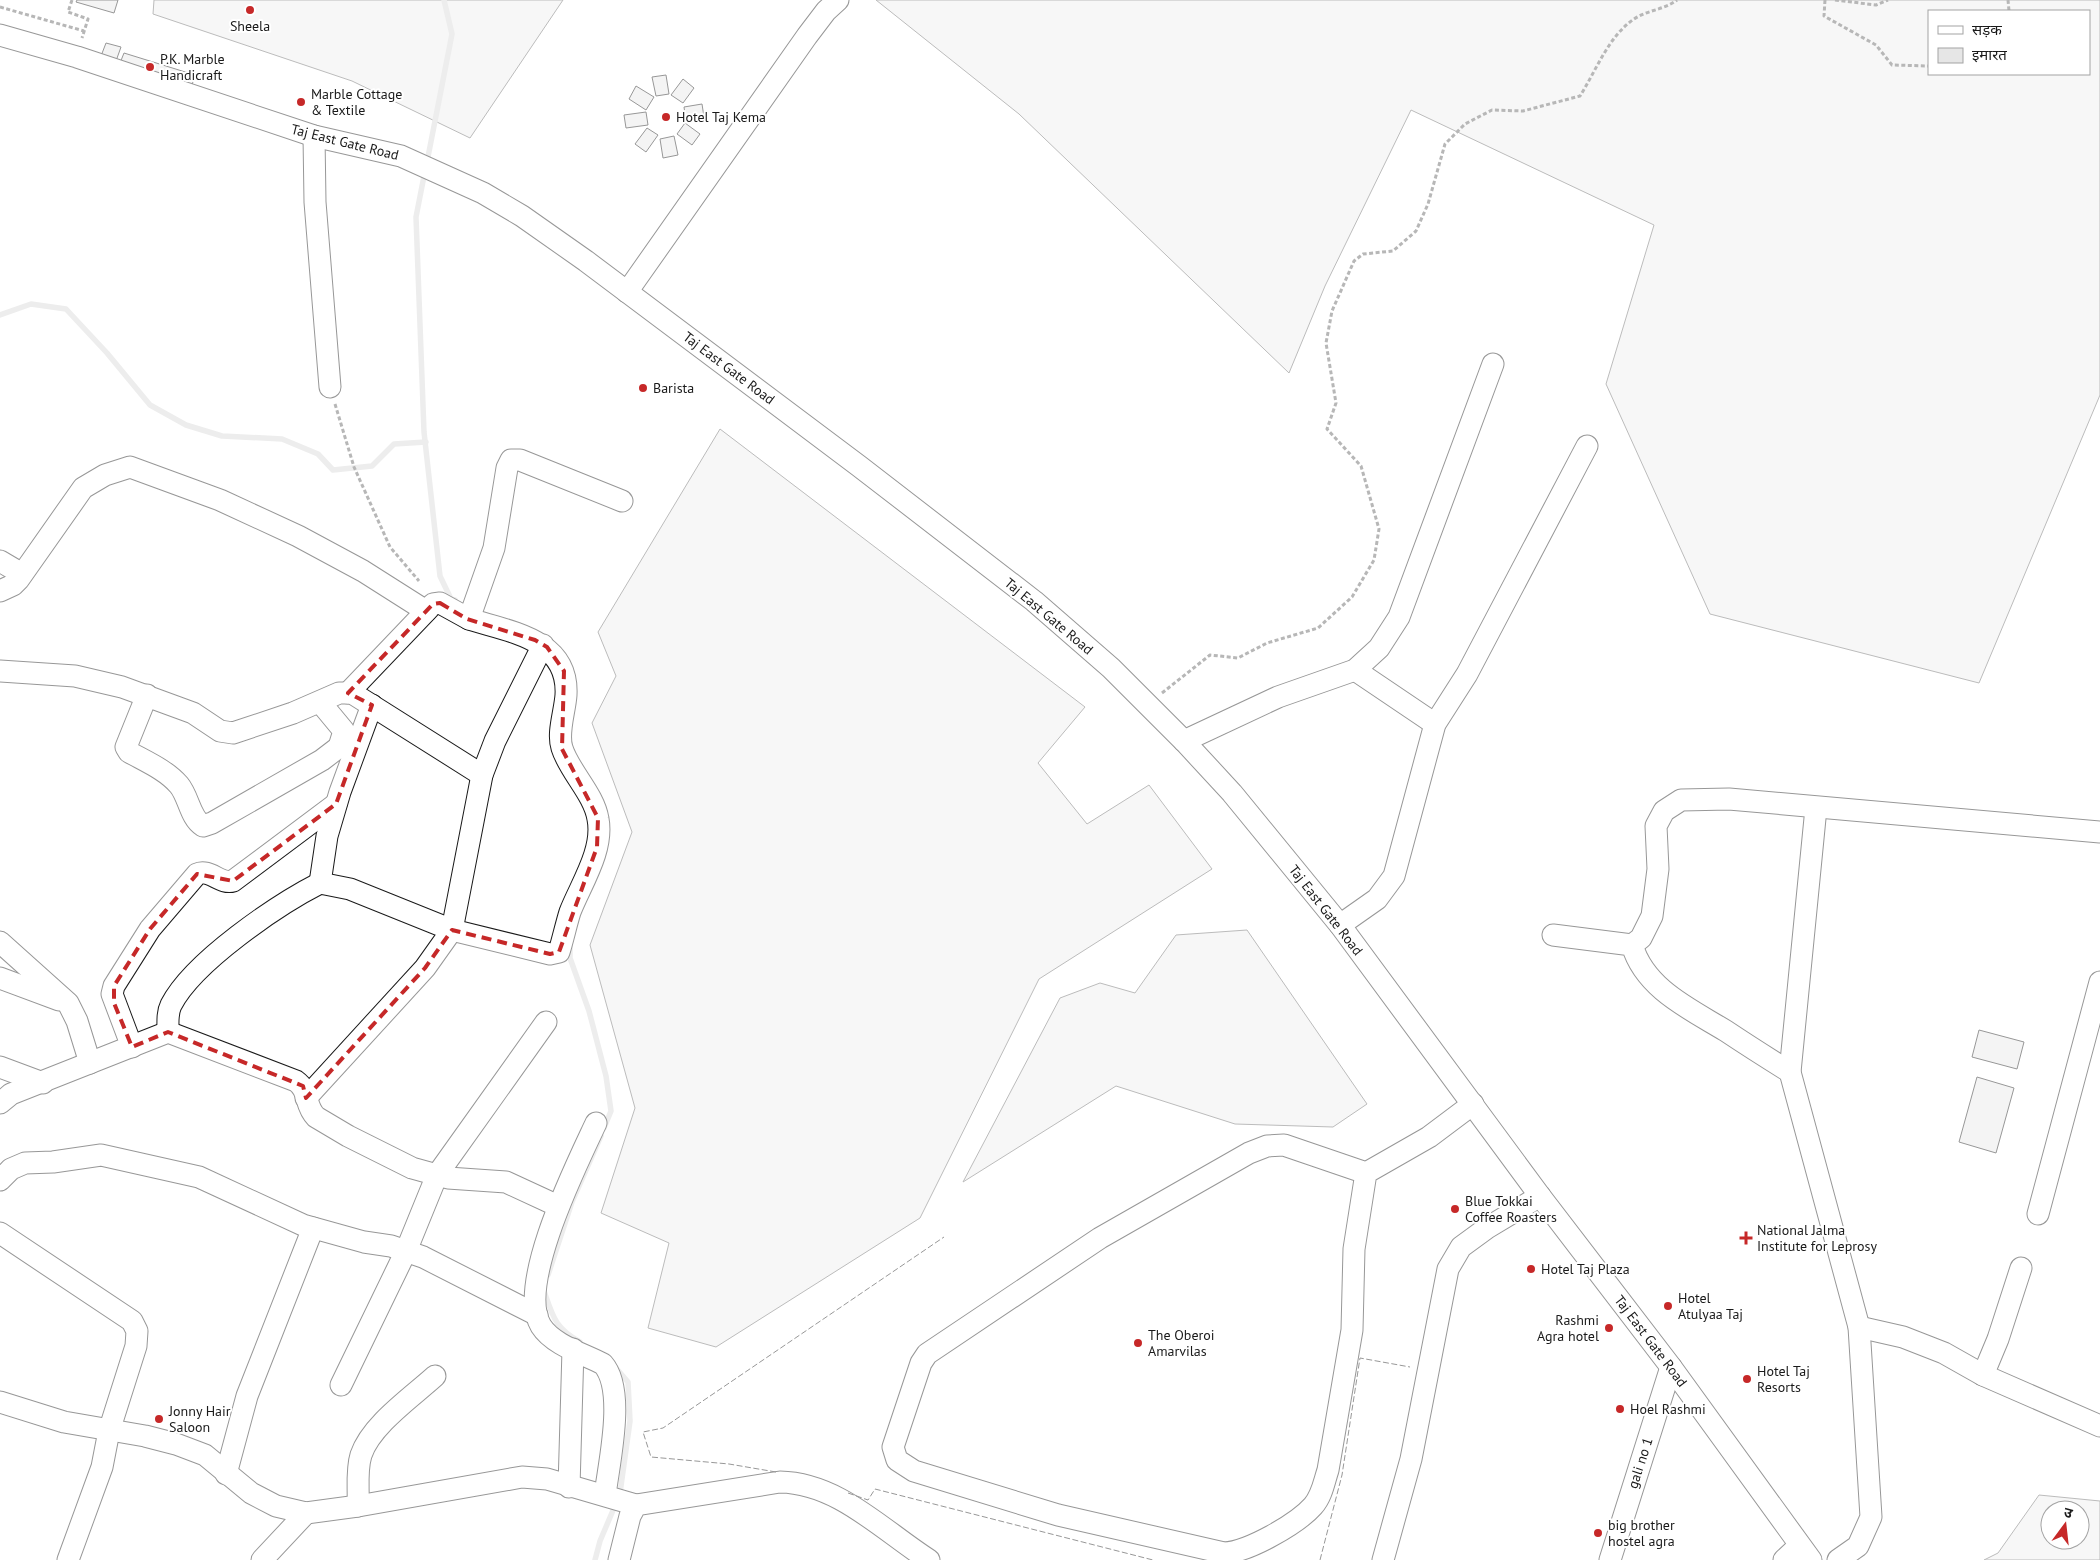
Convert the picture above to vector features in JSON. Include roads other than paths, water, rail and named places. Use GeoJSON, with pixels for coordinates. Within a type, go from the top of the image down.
{"type":"FeatureCollection","features":[{"type":"Feature","properties":{"kind":"street"},"geometry":{"type":"LineString","coordinates":[[627,292],[807,36],[838,0]]}},
{"type":"Feature","properties":{"kind":"street","name":"Taj East Gate Road"},"geometry":{"type":"LineString","coordinates":[[0,35],[77,56],[314,136],[401,156],[482,194],[522,216],[627,292],[1034,601],[1111,668],[1184,741],[1232,793],[1340,925],[1540,1196],[1671,1367],[1798,1555]]}},
{"type":"Feature","properties":{"kind":"street"},"geometry":{"type":"LineString","coordinates":[[314,136],[315,202],[330,387]]}},
{"type":"Feature","properties":{"kind":"street"},"geometry":{"type":"LineString","coordinates":[[1184,741],[1278,697],[1355,670],[1379,648],[1399,617],[1493,364]]}},
{"type":"Feature","properties":{"kind":"street"},"geometry":{"type":"LineString","coordinates":[[1340,925],[1377,899],[1394,876],[1434,724],[1467,674],[1587,446]]}},
{"type":"Feature","properties":{"kind":"street"},"geometry":{"type":"LineString","coordinates":[[469,619],[494,548],[507,468],[511,460],[520,460],[622,501]]}},
{"type":"Feature","properties":{"kind":"street"},"geometry":{"type":"LineString","coordinates":[[0,591],[13,585],[22,574],[83,488],[105,475],[130,468],[220,500],[298,536],[432,607],[543,645],[556,658],[565,676],[562,748],[598,818],[597,847],[570,913],[558,952],[550,954],[452,930],[350,889],[320,883],[270,912],[222,949],[184,985],[169,1010],[168,1032]]}},
{"type":"Feature","properties":{"kind":"street"},"geometry":{"type":"LineString","coordinates":[[0,561],[22,574]]}},
{"type":"Feature","properties":{"kind":"street"},"geometry":{"type":"LineString","coordinates":[[348,693],[432,607]]}},
{"type":"Feature","properties":{"kind":"street"},"geometry":{"type":"LineString","coordinates":[[306,1098],[426,968],[452,930],[482,775],[494,741],[543,645]]}},
{"type":"Feature","properties":{"kind":"street"},"geometry":{"type":"LineString","coordinates":[[1355,670],[1434,724]]}},
{"type":"Feature","properties":{"kind":"street"},"geometry":{"type":"LineString","coordinates":[[0,671],[76,676],[147,695],[192,713],[226,733],[232,733],[294,713],[339,694],[348,693],[356,695],[482,775]]}},
{"type":"Feature","properties":{"kind":"street"},"geometry":{"type":"LineString","coordinates":[[147,695],[126,746],[129,752],[169,775],[181,788],[197,820],[203,826],[212,823],[322,760],[338,747],[344,731],[320,702]]}},
{"type":"Feature","properties":{"kind":"street"},"geometry":{"type":"LineString","coordinates":[[320,883],[327,836],[336,804],[372,705]]}},
{"type":"Feature","properties":{"kind":"street"},"geometry":{"type":"LineString","coordinates":[[1553,935],[1632,945],[1641,938],[1652,916],[1658,869],[1656,826],[1664,811],[1681,800],[1729,799],[2100,832]]}},
{"type":"Feature","properties":{"kind":"street"},"geometry":{"type":"LineString","coordinates":[[132,1047],[112,994],[114,986],[150,929],[197,874],[204,873],[225,881],[233,881],[336,804]]}},
{"type":"Feature","properties":{"kind":"street"},"geometry":{"type":"LineString","coordinates":[[1816,808],[1790,1072],[1859,1326],[1871,1517],[1858,1546],[1838,1560]]}},
{"type":"Feature","properties":{"kind":"street"},"geometry":{"type":"LineString","coordinates":[[0,942],[68,1004],[77,1021],[90,1063]]}},
{"type":"Feature","properties":{"kind":"street"},"geometry":{"type":"LineString","coordinates":[[1632,945],[1634,952],[1657,986],[1688,1010],[1790,1072]]}},
{"type":"Feature","properties":{"kind":"street"},"geometry":{"type":"LineString","coordinates":[[0,978],[68,1004]]}},
{"type":"Feature","properties":{"kind":"street"},"geometry":{"type":"LineString","coordinates":[[2038,1214],[2100,982]]}},
{"type":"Feature","properties":{"kind":"street"},"geometry":{"type":"LineString","coordinates":[[341,1385],[406,1251],[437,1175],[546,1022]]}},
{"type":"Feature","properties":{"kind":"street"},"geometry":{"type":"LineString","coordinates":[[0,1103],[11,1094],[43,1083],[168,1032],[296,1081],[303,1086],[308,1107],[316,1117],[401,1163],[437,1175],[506,1182],[558,1206]]}},
{"type":"Feature","properties":{"kind":"street"},"geometry":{"type":"LineString","coordinates":[[0,1067],[43,1083]]}},
{"type":"Feature","properties":{"kind":"street"},"geometry":{"type":"LineString","coordinates":[[1366,1173],[1354,1249],[1352,1330],[1328,1470],[1322,1490],[1312,1507],[1275,1535],[1238,1551],[1224,1552],[1058,1515],[914,1472],[897,1460],[893,1447],[921,1363],[927,1354],[1100,1238],[1249,1153],[1267,1146],[1284,1145],[1366,1173],[1429,1137],[1473,1104]]}},
{"type":"Feature","properties":{"kind":"street"},"geometry":{"type":"LineString","coordinates":[[596,1123],[558,1206],[536,1282],[537,1315],[547,1333],[603,1364],[609,1371],[614,1414],[613,1439],[605,1495]]}},
{"type":"Feature","properties":{"kind":"street"},"geometry":{"type":"LineString","coordinates":[[0,1180],[11,1169],[25,1162],[53,1162],[83,1156],[108,1156],[199,1177],[313,1228],[423,1257],[516,1306],[537,1315]]}},
{"type":"Feature","properties":{"kind":"street"},"geometry":{"type":"LineString","coordinates":[[1383,1560],[1411,1459],[1448,1269],[1461,1248],[1487,1228],[1540,1196]]}},
{"type":"Feature","properties":{"kind":"street"},"geometry":{"type":"LineString","coordinates":[[226,1474],[247,1396],[313,1228]]}},
{"type":"Feature","properties":{"kind":"street"},"geometry":{"type":"LineString","coordinates":[[0,1233],[132,1321],[135,1326],[136,1346],[109,1431],[102,1468],[68,1560]]}},
{"type":"Feature","properties":{"kind":"street"},"geometry":{"type":"LineString","coordinates":[[1983,1375],[1998,1338],[2021,1268]]}},
{"type":"Feature","properties":{"kind":"street"},"geometry":{"type":"LineString","coordinates":[[516,1306],[536,1282]]}},
{"type":"Feature","properties":{"kind":"street"},"geometry":{"type":"LineString","coordinates":[[1859,1326],[1903,1337],[1944,1354],[1983,1375],[2100,1426]]}},
{"type":"Feature","properties":{"kind":"street"},"geometry":{"type":"LineString","coordinates":[[569,1487],[573,1349]]}},
{"type":"Feature","properties":{"kind":"street","name":"gali no 1"},"geometry":{"type":"LineString","coordinates":[[1610,1560],[1671,1367]]}},
{"type":"Feature","properties":{"kind":"street"},"geometry":{"type":"LineString","coordinates":[[358,1506],[360,1463],[368,1441],[378,1429],[435,1376]]}},
{"type":"Feature","properties":{"kind":"street"},"geometry":{"type":"LineString","coordinates":[[0,1402],[64,1422],[145,1436],[176,1444],[205,1455],[251,1493],[276,1506],[306,1513],[358,1506],[522,1477],[547,1479],[569,1487],[605,1495],[636,1505],[761,1483],[800,1482],[819,1488],[837,1497],[929,1560]]}},
{"type":"Feature","properties":{"kind":"street"},"geometry":{"type":"LineString","coordinates":[[619,1560],[630,1516],[636,1505]]}},
{"type":"Feature","properties":{"kind":"street"},"geometry":{"type":"LineString","coordinates":[[262,1560],[306,1513]]}},
{"type":"Feature","properties":{"kind":"waterway"},"geometry":{"type":"LineString","coordinates":[[427,162],[452,34],[444,0]]}},
{"type":"Feature","properties":{"kind":"waterway"},"geometry":{"type":"LineString","coordinates":[[425,171],[416,217],[424,432],[440,576],[451,599],[455,600]]}},
{"type":"Feature","properties":{"kind":"waterway"},"geometry":{"type":"LineString","coordinates":[[0,315],[31,304],[66,309],[107,353],[150,405],[186,425],[222,436],[282,439],[318,454],[333,470],[372,466],[394,444],[426,442]]}},
{"type":"Feature","properties":{"kind":"waterway"},"geometry":{"type":"LineString","coordinates":[[570,947],[570,958],[589,1011],[606,1076],[611,1111],[604,1128]]}},
{"type":"Feature","properties":{"kind":"waterway"},"geometry":{"type":"LineString","coordinates":[[548,1275],[572,1202],[601,1136]]}},
{"type":"Feature","properties":{"kind":"waterway"},"geometry":{"type":"LineString","coordinates":[[544,1291],[560,1327],[580,1342]]}},
{"type":"Feature","properties":{"kind":"waterway"},"geometry":{"type":"LineString","coordinates":[[616,1368],[628,1382],[630,1421],[620,1493]]}},
{"type":"Feature","properties":{"kind":"waterway"},"geometry":{"type":"LineString","coordinates":[[595,1560],[600,1541],[614,1508]]}},
{"type":"Feature","properties":{"kind":"place","name":"Sheela"},"geometry":{"type":"Point","coordinates":[250,10]}},
{"type":"Feature","properties":{"kind":"place","name":"P.K. Marble Handicraft"},"geometry":{"type":"Point","coordinates":[150,67]}},
{"type":"Feature","properties":{"kind":"place","name":"Marble Cottage & Textile"},"geometry":{"type":"Point","coordinates":[301,102]}},
{"type":"Feature","properties":{"kind":"place","name":"Hotel Taj Kema"},"geometry":{"type":"Point","coordinates":[666,117]}},
{"type":"Feature","properties":{"kind":"place","name":"Barista"},"geometry":{"type":"Point","coordinates":[643,388]}},
{"type":"Feature","properties":{"kind":"place","name":"Blue Tokkai Coffee Roasters"},"geometry":{"type":"Point","coordinates":[1455,1209]}},
{"type":"Feature","properties":{"kind":"place","name":"National Jalma Institute for Leprosy"},"geometry":{"type":"Point","coordinates":[1746,1238]}},
{"type":"Feature","properties":{"kind":"place","name":"Hotel Taj Plaza"},"geometry":{"type":"Point","coordinates":[1531,1269]}},
{"type":"Feature","properties":{"kind":"place","name":"Hotel Atulyaa Taj"},"geometry":{"type":"Point","coordinates":[1668,1306]}},
{"type":"Feature","properties":{"kind":"place","name":"Rashmi Agra hotel"},"geometry":{"type":"Point","coordinates":[1609,1328]}},
{"type":"Feature","properties":{"kind":"place","name":"The Oberoi Amarvilas"},"geometry":{"type":"Point","coordinates":[1138,1343]}},
{"type":"Feature","properties":{"kind":"place","name":"Hotel Taj Resorts"},"geometry":{"type":"Point","coordinates":[1747,1379]}},
{"type":"Feature","properties":{"kind":"place","name":"Hoel Rashmi"},"geometry":{"type":"Point","coordinates":[1620,1409]}},
{"type":"Feature","properties":{"kind":"place","name":"Jonny Hair Saloon"},"geometry":{"type":"Point","coordinates":[159,1419]}},
{"type":"Feature","properties":{"kind":"place","name":"big brother hostel agra"},"geometry":{"type":"Point","coordinates":[1598,1533]}}]}
